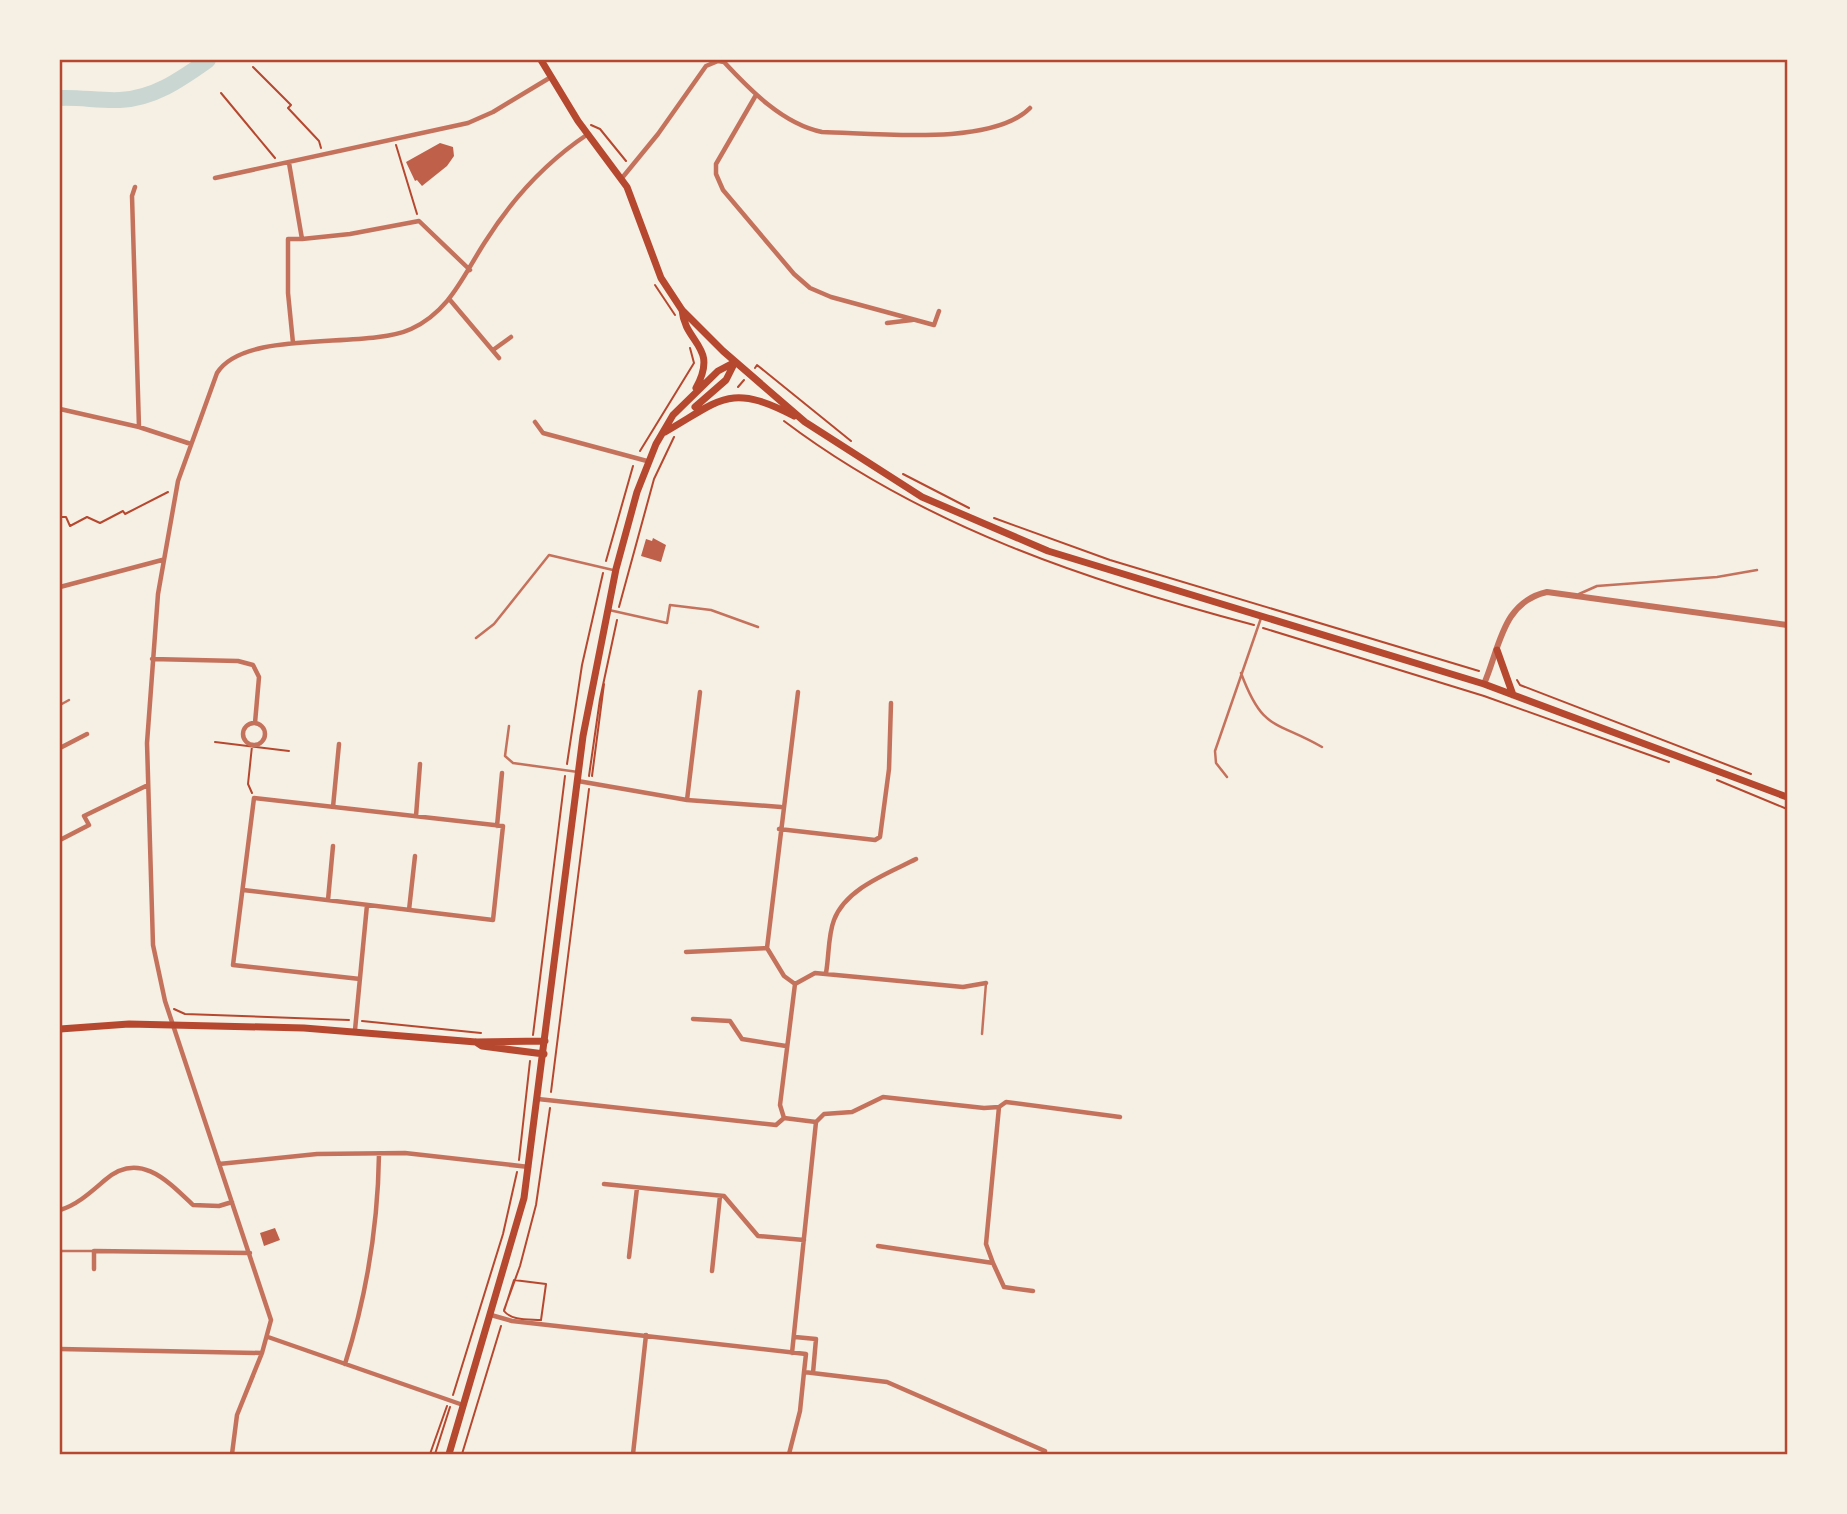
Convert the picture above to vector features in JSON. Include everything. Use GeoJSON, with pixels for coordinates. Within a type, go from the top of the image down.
{"type":"FeatureCollection","features":[{"type":"Feature","properties":{"kind":"main road"},"geometry":{"type":"LineString","coordinates":[[541,60],[588,134],[622,178],[661,278],[682,310],[735,362],[806,422],[922,497],[1048,551],[1484,684],[1787,797]]}},
{"type":"Feature","properties":{"kind":"main road"},"geometry":{"type":"LineString","coordinates":[[682,310],[683,320],[702,348],[705,362],[704,373],[690,398]]}},
{"type":"Feature","properties":{"kind":"main road"},"geometry":{"type":"LineString","coordinates":[[448,1453],[521,1214],[530,1167],[578,772],[606,610],[616,570],[647,461],[673,415],[718,371],[735,362]]}},
{"type":"Feature","properties":{"kind":"main road"},"geometry":{"type":"LineString","coordinates":[[664,432],[726,380],[735,362]]}},
{"type":"Feature","properties":{"kind":"main road"},"geometry":{"type":"LineString","coordinates":[[664,432],[708,404],[742,398],[766,403],[806,422]]}},
{"type":"Feature","properties":{"kind":"main road"},"geometry":{"type":"LineString","coordinates":[[1497,650],[1513,695]]}},
{"type":"Feature","properties":{"kind":"main road"},"geometry":{"type":"LineString","coordinates":[[60,1029],[117,1024],[175,1025],[355,1030],[476,1042],[545,1041]]}},
{"type":"Feature","properties":{"kind":"main road"},"geometry":{"type":"LineString","coordinates":[[476,1042],[482,1046],[544,1054]]}},
{"type":"Feature","properties":{"kind":"street"},"geometry":{"type":"LineString","coordinates":[[622,178],[706,66],[720,60],[756,95],[799,124],[822,132],[974,131],[1012,120],[1030,108]]}},
{"type":"Feature","properties":{"kind":"street"},"geometry":{"type":"LineString","coordinates":[[215,178],[394,141],[480,118],[551,77]]}},
{"type":"Feature","properties":{"kind":"street"},"geometry":{"type":"LineString","coordinates":[[756,95],[716,164],[716,174],[723,190],[794,274],[810,288],[838,299],[934,325],[939,311]]}},
{"type":"Feature","properties":{"kind":"street"},"geometry":{"type":"LineString","coordinates":[[232,1454],[237,1415],[268,1337],[271,1320],[154,961],[148,785],[152,659],[162,560],[176,488],[220,368],[242,355],[293,343],[402,333],[428,319],[450,300],[485,242],[519,195],[549,163],[588,134]]}},
{"type":"Feature","properties":{"kind":"street"},"geometry":{"type":"LineString","coordinates":[[289,163],[302,239]]}},
{"type":"Feature","properties":{"kind":"street"},"geometry":{"type":"LineString","coordinates":[[135,187],[132,196],[139,427]]}},
{"type":"Feature","properties":{"kind":"street"},"geometry":{"type":"LineString","coordinates":[[293,343],[288,293],[288,239],[350,234],[419,221],[470,270]]}},
{"type":"Feature","properties":{"kind":"street"},"geometry":{"type":"LineString","coordinates":[[450,300],[499,358]]}},
{"type":"Feature","properties":{"kind":"street"},"geometry":{"type":"LineString","coordinates":[[887,323],[917,319]]}},
{"type":"Feature","properties":{"kind":"street"},"geometry":{"type":"LineString","coordinates":[[493,350],[511,337]]}},
{"type":"Feature","properties":{"kind":"street"},"geometry":{"type":"LineString","coordinates":[[60,409],[139,427],[191,444]]}},
{"type":"Feature","properties":{"kind":"street"},"geometry":{"type":"LineString","coordinates":[[535,422],[543,433],[647,461]]}},
{"type":"Feature","properties":{"kind":"street"},"geometry":{"type":"LineString","coordinates":[[60,587],[162,560]]}},
{"type":"Feature","properties":{"kind":"street"},"geometry":{"type":"LineString","coordinates":[[1484,684],[1508,620],[1526,598],[1547,592],[1579,594],[1787,625]]}},
{"type":"Feature","properties":{"kind":"street"},"geometry":{"type":"LineString","coordinates":[[152,659],[238,661],[253,665],[258,677],[255,723]]}},
{"type":"Feature","properties":{"kind":"street"},"geometry":{"type":"LineString","coordinates":[[687,800],[700,692]]}},
{"type":"Feature","properties":{"kind":"street"},"geometry":{"type":"LineString","coordinates":[[795,984],[784,976],[767,948],[797,692]]}},
{"type":"Feature","properties":{"kind":"street"},"geometry":{"type":"LineString","coordinates":[[779,829],[822,836],[875,840],[880,837],[889,769],[891,703]]}},
{"type":"Feature","properties":{"kind":"street"},"geometry":{"type":"LineString","coordinates":[[255,723],[262,726],[265,735],[260,744],[253,746],[246,742],[242,735],[247,725],[255,723]]}},
{"type":"Feature","properties":{"kind":"street"},"geometry":{"type":"LineString","coordinates":[[60,748],[87,734]]}},
{"type":"Feature","properties":{"kind":"street"},"geometry":{"type":"LineString","coordinates":[[333,807],[339,744]]}},
{"type":"Feature","properties":{"kind":"street"},"geometry":{"type":"LineString","coordinates":[[416,816],[420,764]]}},
{"type":"Feature","properties":{"kind":"street"},"geometry":{"type":"LineString","coordinates":[[497,826],[502,773]]}},
{"type":"Feature","properties":{"kind":"street"},"geometry":{"type":"LineString","coordinates":[[577,781],[687,800],[782,807]]}},
{"type":"Feature","properties":{"kind":"street"},"geometry":{"type":"LineString","coordinates":[[60,839],[89,825],[84,816],[148,785]]}},
{"type":"Feature","properties":{"kind":"street"},"geometry":{"type":"LineString","coordinates":[[243,890],[493,919],[503,826],[254,798],[233,965],[360,979]]}},
{"type":"Feature","properties":{"kind":"street"},"geometry":{"type":"LineString","coordinates":[[328,900],[333,846]]}},
{"type":"Feature","properties":{"kind":"street"},"geometry":{"type":"LineString","coordinates":[[409,910],[415,856]]}},
{"type":"Feature","properties":{"kind":"street"},"geometry":{"type":"LineString","coordinates":[[826,973],[834,920],[841,909],[863,888],[916,859]]}},
{"type":"Feature","properties":{"kind":"street"},"geometry":{"type":"LineString","coordinates":[[355,1030],[367,905]]}},
{"type":"Feature","properties":{"kind":"street"},"geometry":{"type":"LineString","coordinates":[[686,952],[767,948]]}},
{"type":"Feature","properties":{"kind":"street"},"geometry":{"type":"LineString","coordinates":[[784,1118],[780,1105],[795,984],[805,976],[826,973],[963,987],[986,983]]}},
{"type":"Feature","properties":{"kind":"street"},"geometry":{"type":"LineString","coordinates":[[693,1019],[730,1021],[742,1039],[786,1046]]}},
{"type":"Feature","properties":{"kind":"street"},"geometry":{"type":"LineString","coordinates":[[792,1353],[816,1122],[824,1114],[852,1112],[883,1097],[999,1107],[1006,1102],[1120,1117]]}},
{"type":"Feature","properties":{"kind":"street"},"geometry":{"type":"LineString","coordinates":[[538,1100],[776,1125],[784,1118],[816,1122]]}},
{"type":"Feature","properties":{"kind":"street"},"geometry":{"type":"LineString","coordinates":[[999,1107],[986,1244],[1004,1287],[1033,1291]]}},
{"type":"Feature","properties":{"kind":"street"},"geometry":{"type":"LineString","coordinates":[[219,1164],[317,1154],[379,1154],[466,1158],[530,1167]]}},
{"type":"Feature","properties":{"kind":"street"},"geometry":{"type":"LineString","coordinates":[[345,1364],[361,1311],[374,1248],[379,1154]]}},
{"type":"Feature","properties":{"kind":"street"},"geometry":{"type":"LineString","coordinates":[[60,1210],[72,1205],[116,1172],[134,1168],[160,1174],[192,1205],[219,1206],[232,1202]]}},
{"type":"Feature","properties":{"kind":"street"},"geometry":{"type":"LineString","coordinates":[[604,1184],[724,1196],[758,1236],[804,1240]]}},
{"type":"Feature","properties":{"kind":"street"},"geometry":{"type":"LineString","coordinates":[[629,1257],[637,1188]]}},
{"type":"Feature","properties":{"kind":"street"},"geometry":{"type":"LineString","coordinates":[[712,1270],[720,1196]]}},
{"type":"Feature","properties":{"kind":"street"},"geometry":{"type":"LineString","coordinates":[[878,1246],[993,1264]]}},
{"type":"Feature","properties":{"kind":"street"},"geometry":{"type":"LineString","coordinates":[[94,1269],[94,1251],[250,1253]]}},
{"type":"Feature","properties":{"kind":"street"},"geometry":{"type":"LineString","coordinates":[[492,1314],[512,1321],[806,1354],[800,1412],[789,1454]]}},
{"type":"Feature","properties":{"kind":"street"},"geometry":{"type":"LineString","coordinates":[[634,1454],[646,1335]]}},
{"type":"Feature","properties":{"kind":"street"},"geometry":{"type":"LineString","coordinates":[[268,1337],[464,1405]]}},
{"type":"Feature","properties":{"kind":"street"},"geometry":{"type":"LineString","coordinates":[[795,1337],[816,1339],[813,1373]]}},
{"type":"Feature","properties":{"kind":"street"},"geometry":{"type":"LineString","coordinates":[[60,1349],[262,1353]]}},
{"type":"Feature","properties":{"kind":"street"},"geometry":{"type":"LineString","coordinates":[[804,1372],[887,1382],[1044,1453]]}},
{"type":"Feature","properties":{"kind":"lane"},"geometry":{"type":"LineString","coordinates":[[475,638],[494,624],[546,556],[555,554],[616,570]]}},
{"type":"Feature","properties":{"kind":"lane"},"geometry":{"type":"LineString","coordinates":[[1579,594],[1597,586],[1717,577],[1757,570]]}},
{"type":"Feature","properties":{"kind":"lane"},"geometry":{"type":"LineString","coordinates":[[606,610],[667,623],[670,606],[694,608],[758,627]]}},
{"type":"Feature","properties":{"kind":"lane"},"geometry":{"type":"LineString","coordinates":[[1227,777],[1216,763],[1215,751],[1261,618]]}},
{"type":"Feature","properties":{"kind":"lane"},"geometry":{"type":"LineString","coordinates":[[1241,673],[1249,696],[1264,718],[1273,725],[1322,747]]}},
{"type":"Feature","properties":{"kind":"lane"},"geometry":{"type":"LineString","coordinates":[[60,705],[69,700]]}},
{"type":"Feature","properties":{"kind":"lane"},"geometry":{"type":"LineString","coordinates":[[509,726],[505,756],[513,763],[578,772]]}},
{"type":"Feature","properties":{"kind":"lane"},"geometry":{"type":"LineString","coordinates":[[982,1034],[986,983]]}},
{"type":"Feature","properties":{"kind":"lane"},"geometry":{"type":"LineString","coordinates":[[60,1251],[94,1251]]}},
{"type":"Feature","properties":{"kind":"path"},"geometry":{"type":"LineString","coordinates":[[253,67],[291,105],[288,108],[319,141],[323,156]]}},
{"type":"Feature","properties":{"kind":"path"},"geometry":{"type":"LineString","coordinates":[[221,93],[271,150],[277,166]]}},
{"type":"Feature","properties":{"kind":"path"},"geometry":{"type":"LineString","coordinates":[[585,117],[631,167]]}},
{"type":"Feature","properties":{"kind":"path"},"geometry":{"type":"LineString","coordinates":[[394,141],[419,221]]}},
{"type":"Feature","properties":{"kind":"path"},"geometry":{"type":"LineString","coordinates":[[653,281],[681,323]]}},
{"type":"Feature","properties":{"kind":"path"},"geometry":{"type":"LineString","coordinates":[[639,452],[694,363]]}},
{"type":"Feature","properties":{"kind":"path"},"geometry":{"type":"LineString","coordinates":[[754,369],[757,365],[853,443]]}},
{"type":"Feature","properties":{"kind":"path"},"geometry":{"type":"LineString","coordinates":[[729,384],[738,387],[744,380]]}},
{"type":"Feature","properties":{"kind":"path"},"geometry":{"type":"LineString","coordinates":[[590,777],[605,680],[629,561],[654,479],[677,433]]}},
{"type":"Feature","properties":{"kind":"path"},"geometry":{"type":"LineString","coordinates":[[620,504],[634,464]]}},
{"type":"Feature","properties":{"kind":"path"},"geometry":{"type":"LineString","coordinates":[[894,469],[974,510]]}},
{"type":"Feature","properties":{"kind":"path"},"geometry":{"type":"LineString","coordinates":[[60,517],[66,517],[70,526],[87,517],[100,523],[123,511],[125,514],[176,488]]}},
{"type":"Feature","properties":{"kind":"path"},"geometry":{"type":"LineString","coordinates":[[986,516],[1110,560],[1489,674]]}},
{"type":"Feature","properties":{"kind":"path"},"geometry":{"type":"LineString","coordinates":[[1516,678],[1520,685],[1762,779]]}},
{"type":"Feature","properties":{"kind":"path"},"geometry":{"type":"LineString","coordinates":[[1528,712],[1677,765]]}},
{"type":"Feature","properties":{"kind":"path"},"geometry":{"type":"LineString","coordinates":[[215,742],[289,751]]}},
{"type":"Feature","properties":{"kind":"path"},"geometry":{"type":"LineString","coordinates":[[253,746],[248,784],[254,798]]}},
{"type":"Feature","properties":{"kind":"path"},"geometry":{"type":"LineString","coordinates":[[1714,779],[1787,809]]}},
{"type":"Feature","properties":{"kind":"path"},"geometry":{"type":"LineString","coordinates":[[551,1096],[589,787]]}},
{"type":"Feature","properties":{"kind":"path"},"geometry":{"type":"LineString","coordinates":[[185,1014],[350,1020]]}},
{"type":"Feature","properties":{"kind":"path"},"geometry":{"type":"LineString","coordinates":[[361,1021],[491,1034]]}},
{"type":"Feature","properties":{"kind":"path"},"geometry":{"type":"LineString","coordinates":[[453,1397],[503,1234],[518,1165],[531,1065]]}},
{"type":"Feature","properties":{"kind":"path"},"geometry":{"type":"LineString","coordinates":[[504,1309],[520,1266],[536,1205],[550,1106]]}},
{"type":"Feature","properties":{"kind":"path"},"geometry":{"type":"LineString","coordinates":[[514,1280],[546,1284],[541,1320],[512,1318],[506,1314],[514,1280]]}},
{"type":"Feature","properties":{"kind":"path"},"geometry":{"type":"LineString","coordinates":[[462,1454],[500,1336],[501,1325]]}},
{"type":"Feature","properties":{"kind":"path"},"geometry":{"type":"LineString","coordinates":[[430,1454],[449,1404],[435,1454]]}},
{"type":"Feature","properties":{"kind":"building"},"geometry":{"type":"Polygon","coordinates":[[[440,143],[453,147],[454,156],[447,166],[422,186],[415,181],[406,162],[440,143]]]}},
{"type":"Feature","properties":{"kind":"building"},"geometry":{"type":"Polygon","coordinates":[[[653,538],[666,545],[661,562],[641,556],[646,539],[652,541],[653,538]]]}},
{"type":"Feature","properties":{"kind":"building"},"geometry":{"type":"Polygon","coordinates":[[[275,1228],[280,1240],[264,1246],[260,1233],[275,1228]]]}},
{"type":"Feature","properties":{"kind":"waterway"},"geometry":{"type":"LineString","coordinates":[[60,98],[120,100],[145,96],[178,80],[208,60]]}}]}
